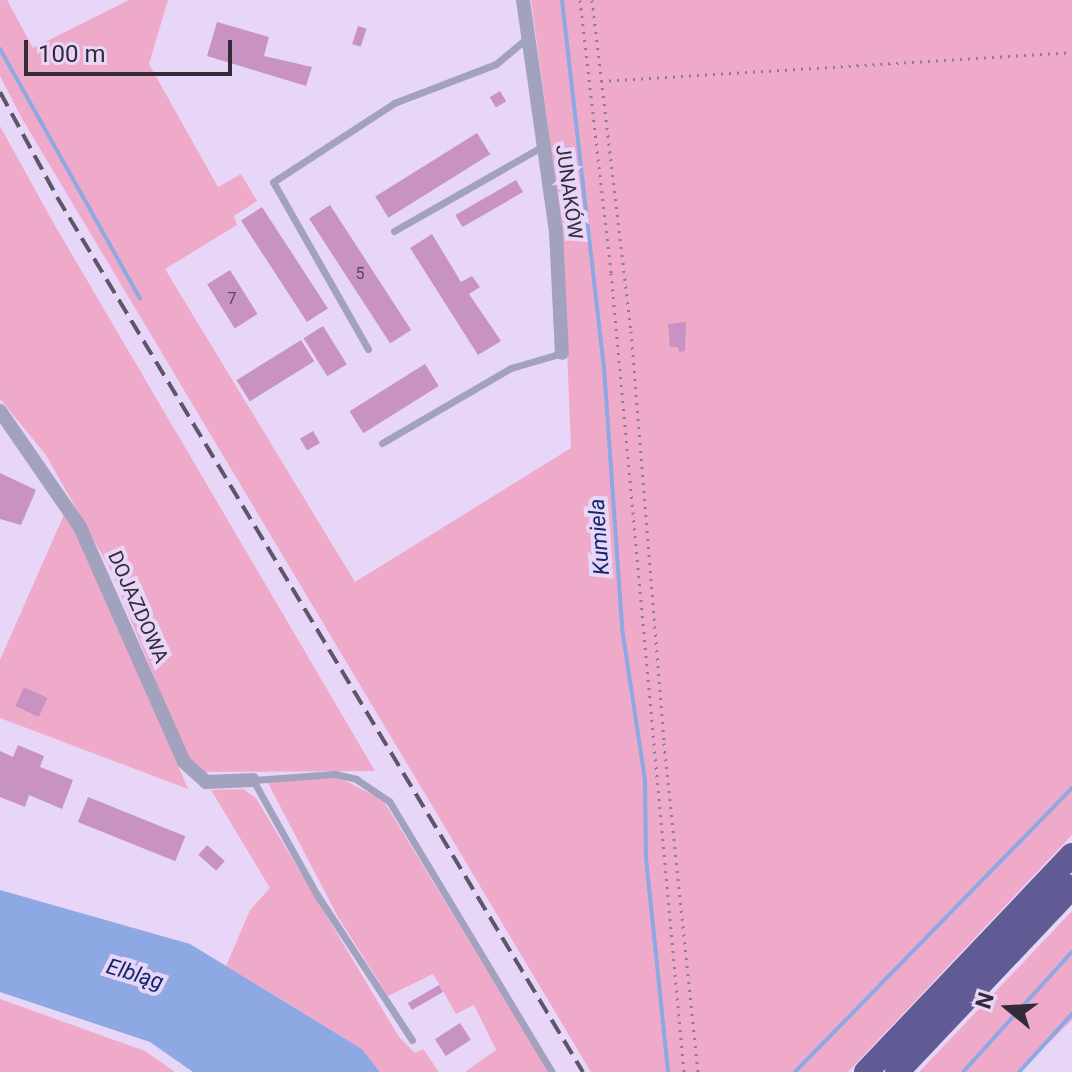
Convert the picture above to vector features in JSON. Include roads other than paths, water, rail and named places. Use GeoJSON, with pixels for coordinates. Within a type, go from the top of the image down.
{"type":"FeatureCollection","features":[{"type":"Feature","properties":{"kind":"highway"},"geometry":{"type":"LineString","coordinates":[[866,1072],[1072,855]]}},
{"type":"Feature","properties":{"kind":"highway"},"geometry":{"type":"LineString","coordinates":[[897,1072],[1072,887]]}},
{"type":"Feature","properties":{"kind":"street","name":"JUNAKÓW"},"geometry":{"type":"LineString","coordinates":[[523,0],[526,39],[556,232],[562,353]]}},
{"type":"Feature","properties":{"kind":"street","name":"DOJAZDOWA"},"geometry":{"type":"LineString","coordinates":[[0,411],[80,527],[184,762],[206,782],[253,780]]}},
{"type":"Feature","properties":{"kind":"lane"},"geometry":{"type":"LineString","coordinates":[[368,349],[273,182],[394,103],[496,64],[526,39]]}},
{"type":"Feature","properties":{"kind":"lane"},"geometry":{"type":"LineString","coordinates":[[394,231],[543,146]]}},
{"type":"Feature","properties":{"kind":"lane"},"geometry":{"type":"LineString","coordinates":[[382,443],[511,368],[562,353]]}},
{"type":"Feature","properties":{"kind":"lane","name":"DOJAZDOWA"},"geometry":{"type":"LineString","coordinates":[[253,780],[335,774],[356,779],[389,801],[552,1072]]}},
{"type":"Feature","properties":{"kind":"lane"},"geometry":{"type":"LineString","coordinates":[[253,780],[317,895],[412,1040]]}},
{"type":"Feature","properties":{"kind":"water","name":"Elbląg"},"geometry":{"type":"Polygon","coordinates":[[[0,890],[190,944],[362,1049],[380,1072],[193,1072],[150,1042],[0,992],[0,890]]]}},
{"type":"Feature","properties":{"kind":"waterway","name":"Kumiela"},"geometry":{"type":"LineString","coordinates":[[562,0],[604,368],[622,628],[645,780],[646,858],[668,1072]]}},
{"type":"Feature","properties":{"kind":"waterway"},"geometry":{"type":"LineString","coordinates":[[0,49],[140,298]]}},
{"type":"Feature","properties":{"kind":"waterway"},"geometry":{"type":"LineString","coordinates":[[795,1072],[1072,788]]}},
{"type":"Feature","properties":{"kind":"waterway"},"geometry":{"type":"LineString","coordinates":[[963,1072],[1072,952]]}},
{"type":"Feature","properties":{"kind":"waterway"},"geometry":{"type":"LineString","coordinates":[[1019,1072],[1072,1014]]}},
{"type":"Feature","properties":{"kind":"railway"},"geometry":{"type":"LineString","coordinates":[[0,92],[57,197],[583,1072]]}}]}
